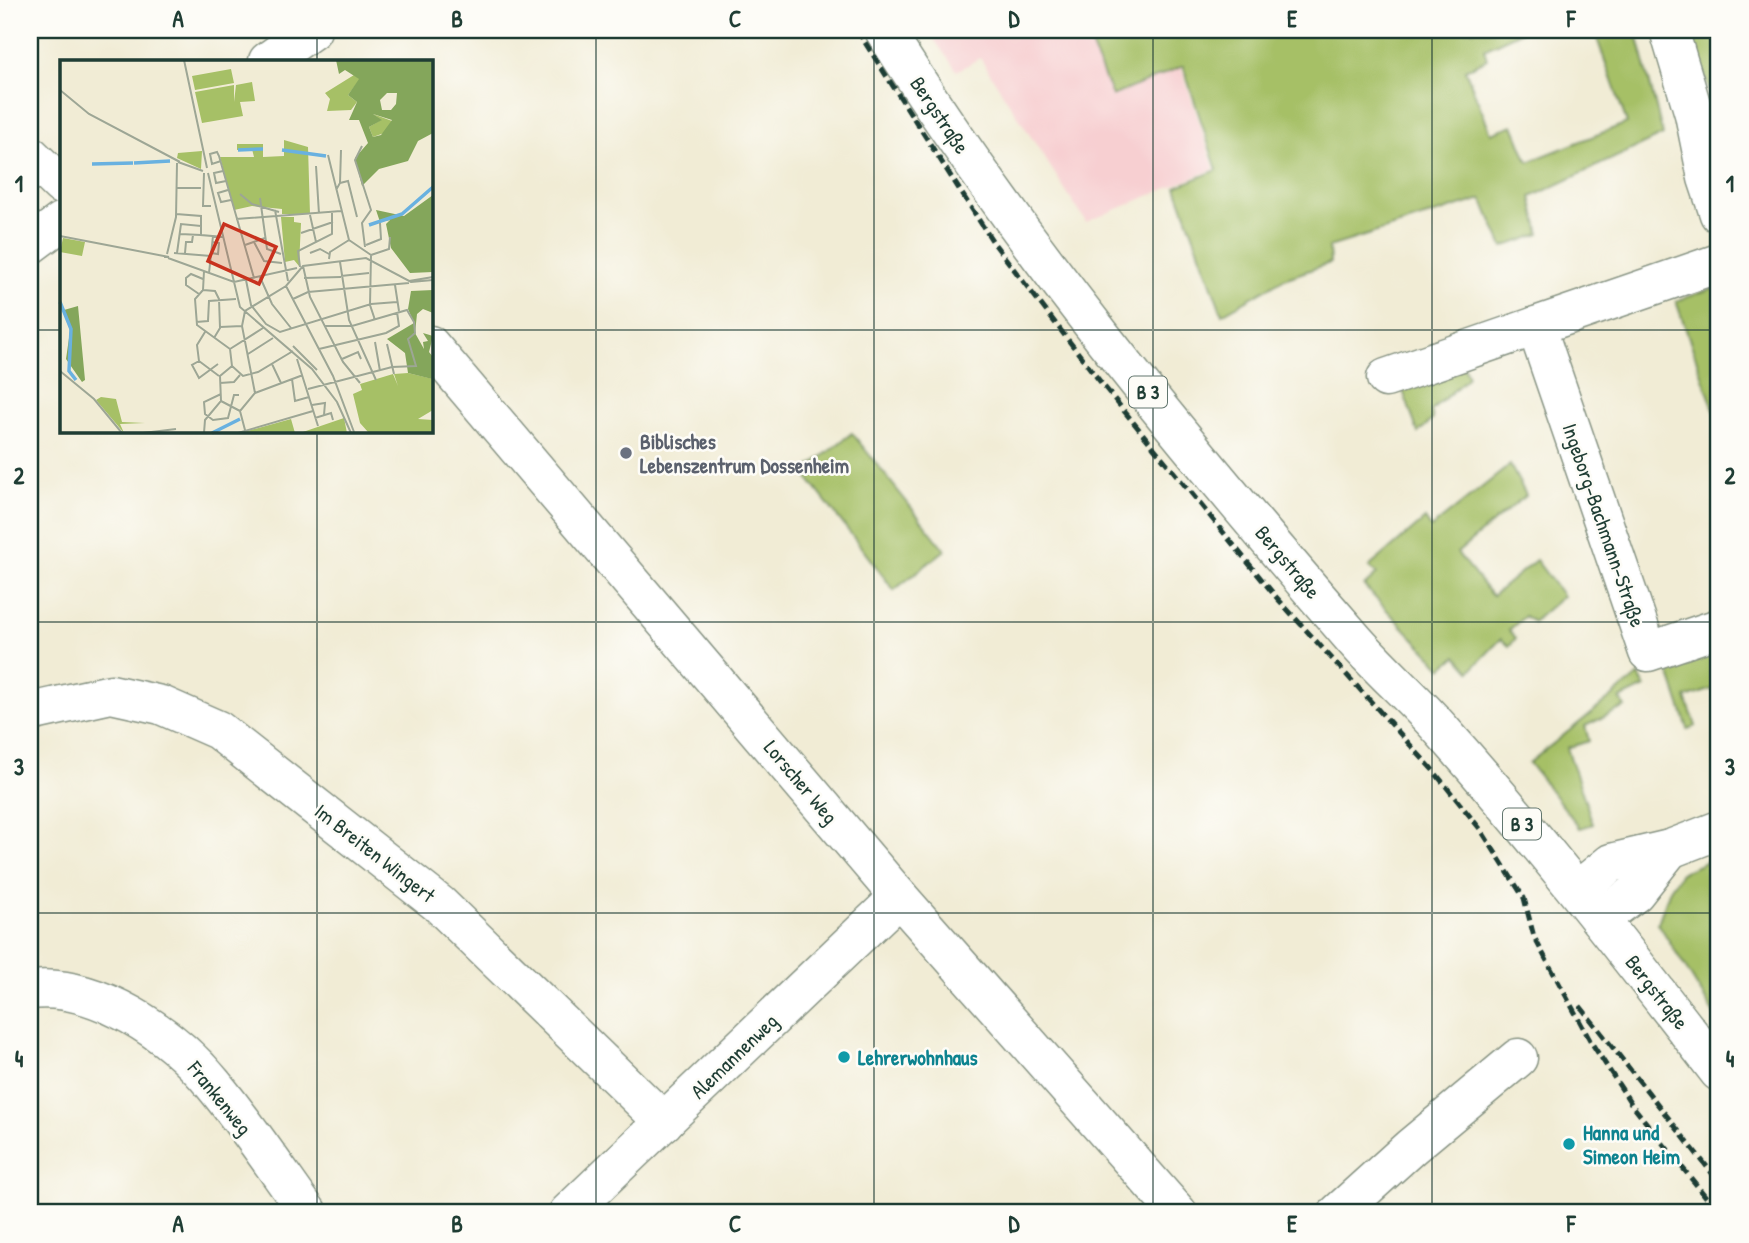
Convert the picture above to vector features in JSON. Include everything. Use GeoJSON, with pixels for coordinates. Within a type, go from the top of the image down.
{"type":"FeatureCollection","features":[{"type":"Feature","properties":{"kind":"street"},"geometry":{"type":"LineString","coordinates":[[269,60],[312,30]]}},
{"type":"Feature","properties":{"kind":"street","name":"Bergstraße"},"geometry":{"type":"LineString","coordinates":[[884,30],[915,80],[1012,219],[1126,365],[1353,640],[1442,731],[1589,904],[1719,1072]]}},
{"type":"Feature","properties":{"kind":"street"},"geometry":{"type":"LineString","coordinates":[[1669,30],[1713,176],[1719,214]]}},
{"type":"Feature","properties":{"kind":"street"},"geometry":{"type":"LineString","coordinates":[[30,155],[60,184]]}},
{"type":"Feature","properties":{"kind":"street"},"geometry":{"type":"LineString","coordinates":[[30,246],[60,223]]}},
{"type":"Feature","properties":{"kind":"street"},"geometry":{"type":"LineString","coordinates":[[1386,378],[1719,262]]}},
{"type":"Feature","properties":{"kind":"street","name":"Ingeborg-Bachmann-Straße"},"geometry":{"type":"LineString","coordinates":[[1535,326],[1648,652],[1719,628]]}},
{"type":"Feature","properties":{"kind":"street","name":"Lorscher Weg"},"geometry":{"type":"LineString","coordinates":[[432,347],[899,897],[1178,1213]]}},
{"type":"Feature","properties":{"kind":"street","name":"Im Breiten Wingert"},"geometry":{"type":"LineString","coordinates":[[30,712],[111,694],[161,705],[218,730],[439,904],[664,1122]]}},
{"type":"Feature","properties":{"kind":"street"},"geometry":{"type":"LineString","coordinates":[[1589,904],[1635,893],[1670,849],[1719,830]]}},
{"type":"Feature","properties":{"kind":"street","name":"Alemannenweg"},"geometry":{"type":"LineString","coordinates":[[568,1213],[899,897]]}},
{"type":"Feature","properties":{"kind":"street","name":"Frankenweg"},"geometry":{"type":"LineString","coordinates":[[30,990],[47,988],[90,995],[125,1012],[173,1043],[212,1082],[308,1213]]}},
{"type":"Feature","properties":{"kind":"street"},"geometry":{"type":"LineString","coordinates":[[1338,1213],[1411,1147],[1518,1058]]}},
{"type":"Feature","properties":{"kind":"shaded area"},"geometry":{"type":"Polygon","coordinates":[[[927,30],[1084,30],[1112,97],[1181,67],[1214,169],[1086,222],[980,58],[957,71],[927,30]]]}},
{"type":"Feature","properties":{"kind":"green space"},"geometry":{"type":"Polygon","coordinates":[[[1085,30],[1524,30],[1484,49],[1487,59],[1465,70],[1491,133],[1513,125],[1528,162],[1627,123],[1594,30],[1636,30],[1663,135],[1531,197],[1540,234],[1503,247],[1482,199],[1329,247],[1330,263],[1284,279],[1222,314],[1176,187],[1217,170],[1183,66],[1112,96],[1085,30]]]}},
{"type":"Feature","properties":{"kind":"green space"},"geometry":{"type":"Polygon","coordinates":[[[1688,30],[1719,30],[1719,91],[1711,94],[1688,30]]]}},
{"type":"Feature","properties":{"kind":"green space"},"geometry":{"type":"Polygon","coordinates":[[[1716,287],[1719,296],[1719,424],[1676,301],[1716,287]]]}},
{"type":"Feature","properties":{"kind":"green space"},"geometry":{"type":"Polygon","coordinates":[[[1463,365],[1468,377],[1431,411],[1433,419],[1418,433],[1401,385],[1463,365]]]}},
{"type":"Feature","properties":{"kind":"green space"},"geometry":{"type":"Polygon","coordinates":[[[852,433],[945,550],[894,590],[803,472],[852,433]]]}},
{"type":"Feature","properties":{"kind":"green space"},"geometry":{"type":"Polygon","coordinates":[[[1510,465],[1526,495],[1457,553],[1492,596],[1536,560],[1563,596],[1533,622],[1525,616],[1509,630],[1516,638],[1509,646],[1501,639],[1470,671],[1457,656],[1442,668],[1364,586],[1377,574],[1369,567],[1425,519],[1431,528],[1510,465]]]}},
{"type":"Feature","properties":{"kind":"green space"},"geometry":{"type":"Polygon","coordinates":[[[1719,648],[1719,687],[1686,698],[1696,726],[1688,729],[1667,666],[1719,648]]]}},
{"type":"Feature","properties":{"kind":"green space"},"geometry":{"type":"Polygon","coordinates":[[[1639,675],[1645,687],[1620,699],[1625,707],[1585,726],[1589,741],[1567,748],[1593,824],[1580,828],[1529,763],[1639,675]]]}},
{"type":"Feature","properties":{"kind":"green space"},"geometry":{"type":"Polygon","coordinates":[[[1719,856],[1719,1022],[1658,923],[1670,889],[1681,873],[1719,856]]]}},
{"type":"Feature","properties":{"kind":"railway"},"geometry":{"type":"LineString","coordinates":[[857,30],[993,242],[1102,384],[1277,598],[1432,769],[1481,830],[1524,898],[1534,937],[1591,1042],[1632,1105],[1719,1213]]}},
{"type":"Feature","properties":{"kind":"railway"},"geometry":{"type":"LineString","coordinates":[[1580,1006],[1719,1182]]}},
{"type":"Feature","properties":{"kind":"place","name":"Biblisches Lebenszentrum Dossenheim"},"geometry":{"type":"Point","coordinates":[626,453]}},
{"type":"Feature","properties":{"kind":"place","name":"Lehrerwohnhaus"},"geometry":{"type":"Point","coordinates":[844,1057]}},
{"type":"Feature","properties":{"kind":"place","name":"Hanna und Simeon Heim"},"geometry":{"type":"Point","coordinates":[1569,1144]}}]}
